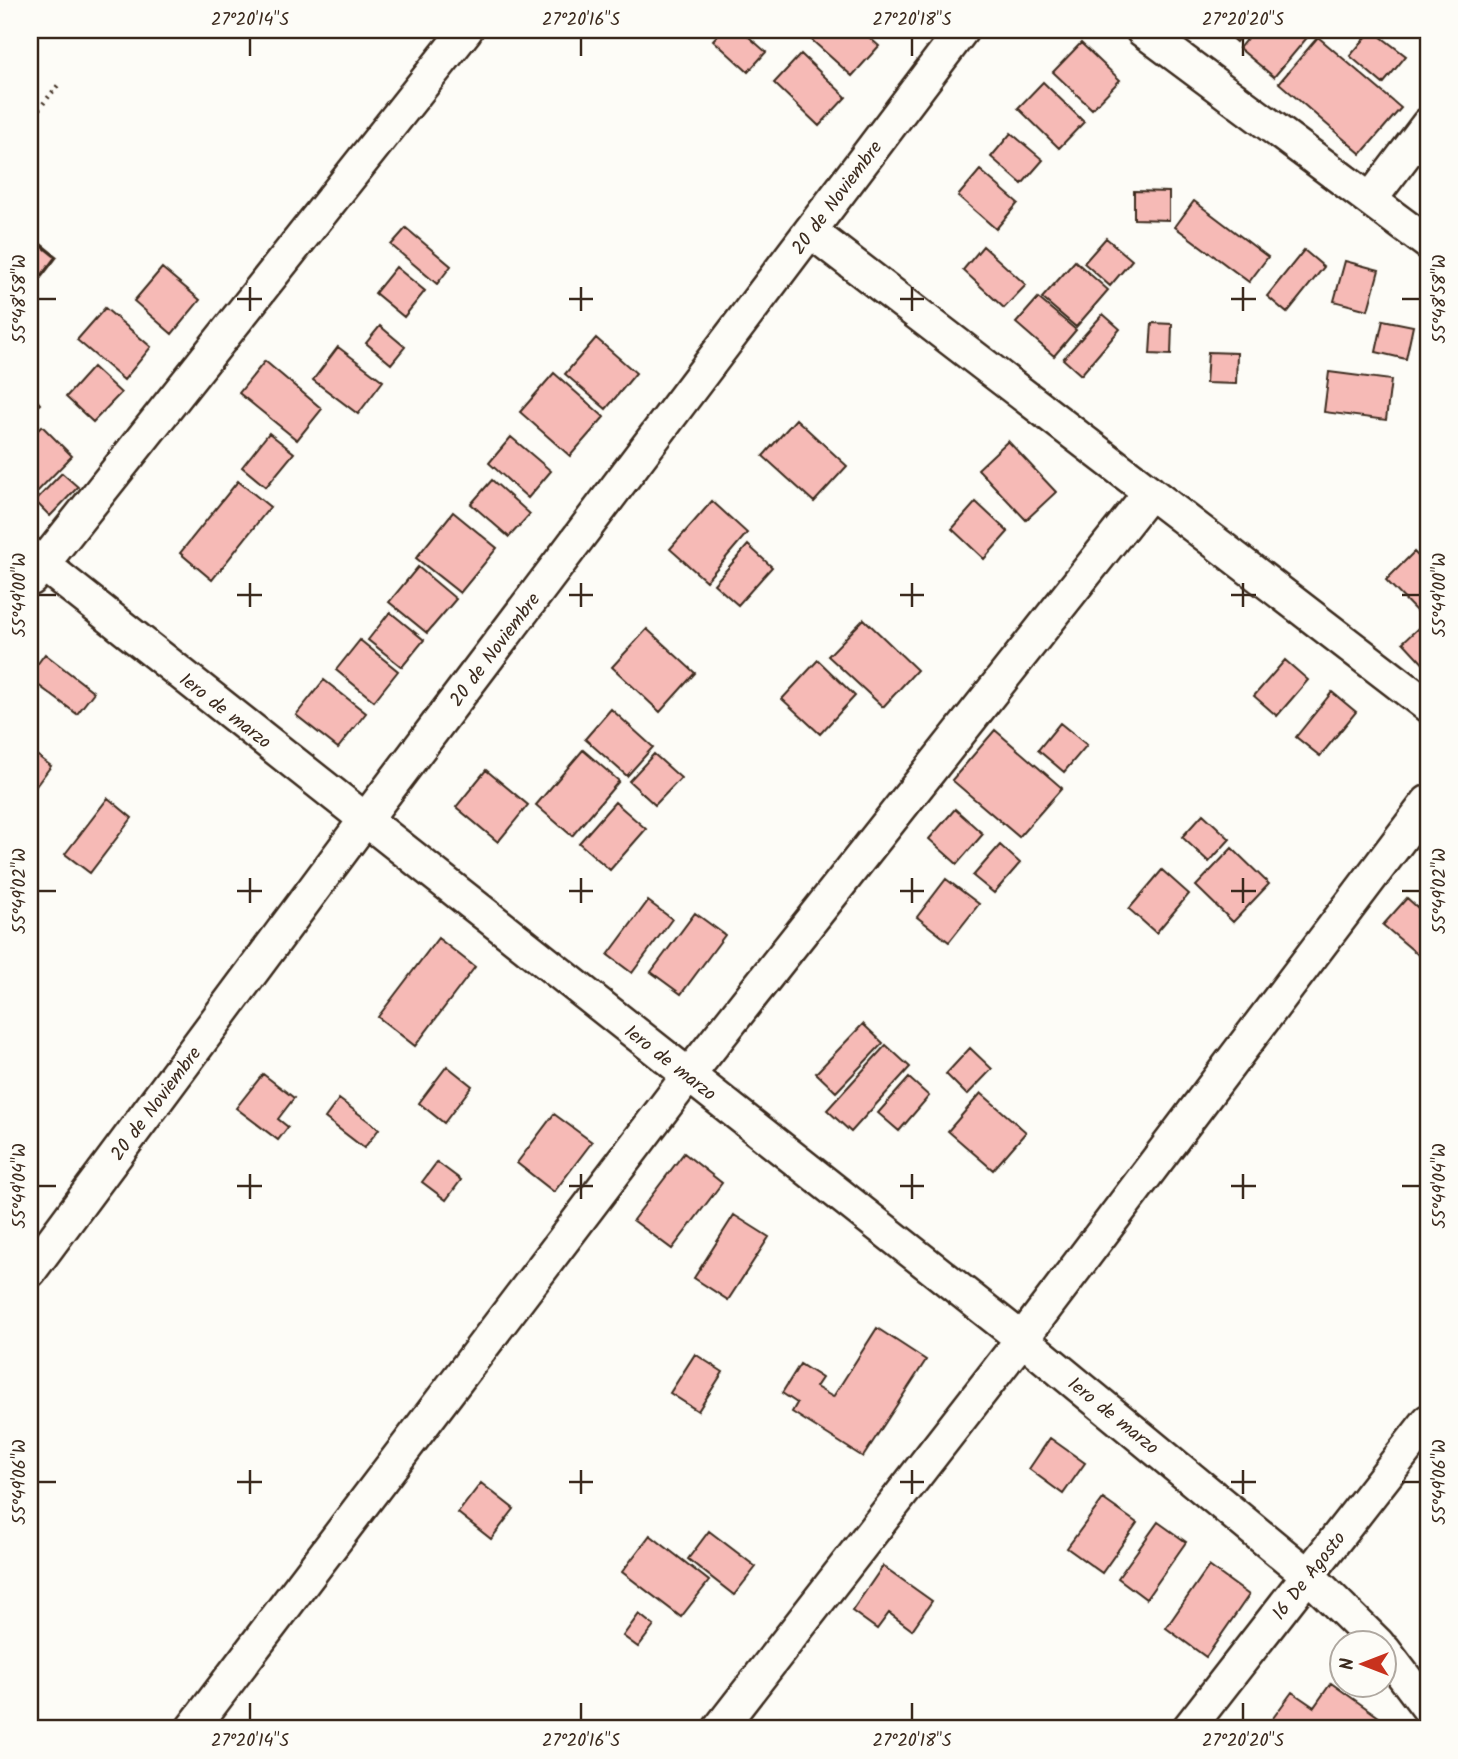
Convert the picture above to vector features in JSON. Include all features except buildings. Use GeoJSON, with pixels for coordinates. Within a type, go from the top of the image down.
{"type":"FeatureCollection","features":[{"type":"Feature","properties":{"kind":"street"},"geometry":{"type":"LineString","coordinates":[[34,566],[466,30]]}},
{"type":"Feature","properties":{"kind":"street","name":"20 de Noviembre"},"geometry":{"type":"LineString","coordinates":[[30,1271],[365,820],[962,30]]}},
{"type":"Feature","properties":{"kind":"street"},"geometry":{"type":"LineString","coordinates":[[1142,30],[1428,243]]}},
{"type":"Feature","properties":{"kind":"street"},"geometry":{"type":"LineString","coordinates":[[1371,199],[1428,124]]}},
{"type":"Feature","properties":{"kind":"street"},"geometry":{"type":"LineString","coordinates":[[810,231],[1428,706]]}},
{"type":"Feature","properties":{"kind":"street"},"geometry":{"type":"LineString","coordinates":[[192,1729],[688,1076],[1150,492]]}},
{"type":"Feature","properties":{"kind":"street","name":"1ero de marzo"},"geometry":{"type":"LineString","coordinates":[[34,566],[365,820],[1022,1339],[1308,1575]]}},
{"type":"Feature","properties":{"kind":"street"},"geometry":{"type":"LineString","coordinates":[[719,1729],[1022,1339],[1428,802]]}},
{"type":"Feature","properties":{"kind":"street","name":"16 De Agosto"},"geometry":{"type":"LineString","coordinates":[[1188,1729],[1428,1421]]}},
{"type":"Feature","properties":{"kind":"street"},"geometry":{"type":"LineString","coordinates":[[1308,1575],[1365,1630]]}},
{"type":"Feature","properties":{"kind":"street"},"geometry":{"type":"LineString","coordinates":[[1398,1669],[1428,1709]]}},
{"type":"Feature","properties":{"kind":"path"},"geometry":{"type":"LineString","coordinates":[[30,120],[59,84]]}}]}
